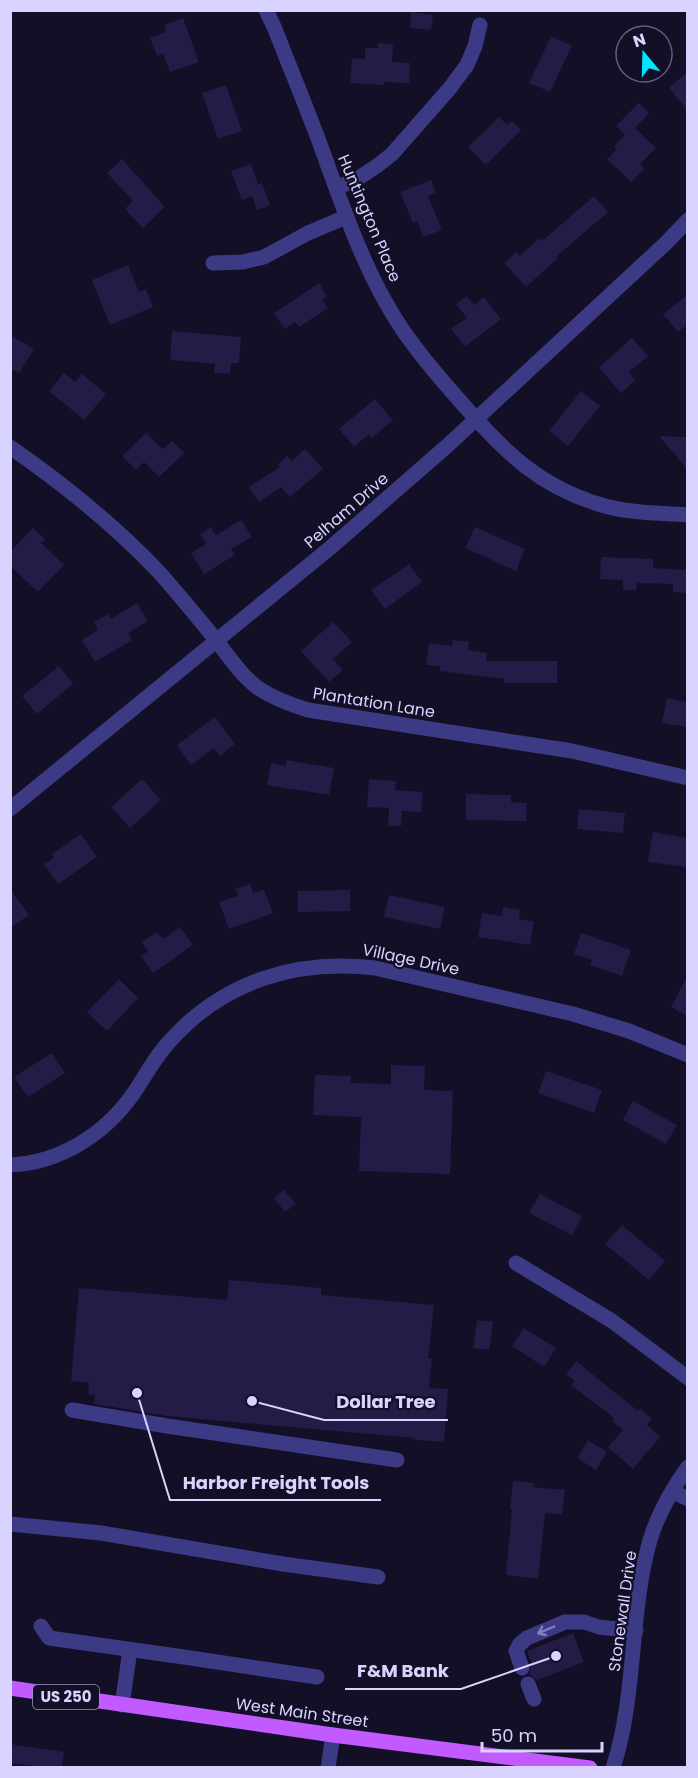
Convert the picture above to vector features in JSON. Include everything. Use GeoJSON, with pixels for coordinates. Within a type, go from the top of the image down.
{"type":"FeatureCollection","features":[{"type":"Feature","properties":{"kind":"main road","name":"West Main Street"},"geometry":{"type":"LineString","coordinates":[[10,1688],[333,1735],[590,1767]]}},
{"type":"Feature","properties":{"kind":"street","name":"Huntington Place"},"geometry":{"type":"LineString","coordinates":[[266,10],[346,217],[370,272],[403,330],[432,369],[507,453],[530,471],[571,494],[614,508],[687,515]]}},
{"type":"Feature","properties":{"kind":"street"},"geometry":{"type":"LineString","coordinates":[[336,188],[357,179],[392,154],[450,88],[466,65],[475,46],[480,25]]}},
{"type":"Feature","properties":{"kind":"street"},"geometry":{"type":"LineString","coordinates":[[213,263],[243,262],[264,257],[309,233],[346,217]]}},
{"type":"Feature","properties":{"kind":"street","name":"Pelham Drive"},"geometry":{"type":"LineString","coordinates":[[10,809],[330,548],[476,419],[666,243],[687,220]]}},
{"type":"Feature","properties":{"kind":"street","name":"Plantation Lane"},"geometry":{"type":"LineString","coordinates":[[10,447],[50,475],[104,520],[156,569],[241,672],[258,687],[278,699],[299,708],[572,751],[687,778]]}},
{"type":"Feature","properties":{"kind":"street","name":"Village Drive"},"geometry":{"type":"LineString","coordinates":[[10,1165],[59,1154],[94,1135],[114,1117],[168,1042],[190,1021],[238,989],[292,969],[351,965],[375,968],[573,1014],[629,1031],[687,1055]]}},
{"type":"Feature","properties":{"kind":"street"},"geometry":{"type":"LineString","coordinates":[[516,1263],[612,1321],[687,1378]]}},
{"type":"Feature","properties":{"kind":"street"},"geometry":{"type":"LineString","coordinates":[[72,1410],[396,1460]]}},
{"type":"Feature","properties":{"kind":"street","name":"Stonewall Drive"},"geometry":{"type":"LineString","coordinates":[[614,1767],[627,1716],[641,1580],[650,1540],[663,1508],[687,1467]]}},
{"type":"Feature","properties":{"kind":"street"},"geometry":{"type":"LineString","coordinates":[[672,1491],[687,1499]]}},
{"type":"Feature","properties":{"kind":"street"},"geometry":{"type":"LineString","coordinates":[[10,1524],[101,1533],[283,1564],[378,1577]]}},
{"type":"Feature","properties":{"kind":"street"},"geometry":{"type":"LineString","coordinates":[[522,1668],[516,1651],[519,1645],[527,1638],[565,1622],[584,1622],[599,1627],[636,1631]]}},
{"type":"Feature","properties":{"kind":"street"},"geometry":{"type":"LineString","coordinates":[[41,1626],[49,1638],[317,1677]]}},
{"type":"Feature","properties":{"kind":"street"},"geometry":{"type":"LineString","coordinates":[[122,1705],[129,1650]]}},
{"type":"Feature","properties":{"kind":"street"},"geometry":{"type":"LineString","coordinates":[[528,1684],[534,1699]]}},
{"type":"Feature","properties":{"kind":"street"},"geometry":{"type":"LineString","coordinates":[[328,1767],[333,1735]]}},
{"type":"Feature","properties":{"kind":"building"},"geometry":{"type":"Polygon","coordinates":[[[411,12],[433,15],[431,30],[410,28],[411,12]]]}},
{"type":"Feature","properties":{"kind":"building"},"geometry":{"type":"Polygon","coordinates":[[[183,18],[199,62],[170,72],[163,53],[157,56],[150,38],[166,32],[164,25],[183,18]]]}},
{"type":"Feature","properties":{"kind":"building"},"geometry":{"type":"Polygon","coordinates":[[[551,36],[572,46],[550,92],[529,83],[551,36]]]}},
{"type":"Feature","properties":{"kind":"building"},"geometry":{"type":"Polygon","coordinates":[[[378,43],[393,44],[392,62],[410,63],[409,83],[384,82],[384,85],[350,83],[352,58],[365,59],[365,48],[378,48],[378,43]]]}},
{"type":"Feature","properties":{"kind":"building"},"geometry":{"type":"Polygon","coordinates":[[[687,72],[687,110],[669,88],[687,72]]]}},
{"type":"Feature","properties":{"kind":"building"},"geometry":{"type":"Polygon","coordinates":[[[226,85],[242,131],[218,139],[202,93],[226,85]]]}},
{"type":"Feature","properties":{"kind":"building"},"geometry":{"type":"Polygon","coordinates":[[[639,103],[649,113],[635,128],[656,148],[640,164],[644,169],[631,182],[607,159],[617,149],[614,146],[625,135],[616,126],[639,103]]]}},
{"type":"Feature","properties":{"kind":"building"},"geometry":{"type":"Polygon","coordinates":[[[499,117],[507,125],[512,121],[521,130],[486,165],[468,147],[499,117]]]}},
{"type":"Feature","properties":{"kind":"building"},"geometry":{"type":"Polygon","coordinates":[[[122,159],[165,207],[143,228],[125,209],[133,201],[107,173],[122,159]]]}},
{"type":"Feature","properties":{"kind":"building"},"geometry":{"type":"Polygon","coordinates":[[[251,164],[258,184],[262,183],[270,205],[257,210],[252,196],[242,200],[231,171],[251,164]]]}},
{"type":"Feature","properties":{"kind":"building"},"geometry":{"type":"Polygon","coordinates":[[[431,180],[436,193],[428,196],[442,230],[423,237],[417,221],[413,223],[400,192],[431,180]]]}},
{"type":"Feature","properties":{"kind":"building"},"geometry":{"type":"Polygon","coordinates":[[[594,196],[608,212],[556,257],[558,258],[526,287],[504,263],[516,252],[520,256],[539,238],[542,241],[594,196]]]}},
{"type":"Feature","properties":{"kind":"building"},"geometry":{"type":"Polygon","coordinates":[[[128,265],[139,292],[146,289],[153,307],[110,325],[92,280],[128,265]]]}},
{"type":"Feature","properties":{"kind":"building"},"geometry":{"type":"Polygon","coordinates":[[[319,283],[327,296],[322,300],[328,308],[299,327],[295,322],[285,329],[274,313],[319,283]]]}},
{"type":"Feature","properties":{"kind":"building"},"geometry":{"type":"Polygon","coordinates":[[[687,295],[687,325],[678,332],[663,314],[687,295]]]}},
{"type":"Feature","properties":{"kind":"building"},"geometry":{"type":"Polygon","coordinates":[[[467,296],[474,305],[484,297],[501,319],[465,347],[451,329],[467,318],[456,304],[467,296]]]}},
{"type":"Feature","properties":{"kind":"building"},"geometry":{"type":"Polygon","coordinates":[[[172,331],[241,337],[239,363],[231,363],[230,374],[214,373],[215,364],[170,360],[172,331]]]}},
{"type":"Feature","properties":{"kind":"building"},"geometry":{"type":"Polygon","coordinates":[[[10,335],[34,349],[19,373],[10,368],[10,335]]]}},
{"type":"Feature","properties":{"kind":"building"},"geometry":{"type":"Polygon","coordinates":[[[632,338],[648,356],[629,372],[635,380],[621,393],[599,367],[632,338]]]}},
{"type":"Feature","properties":{"kind":"building"},"geometry":{"type":"Polygon","coordinates":[[[64,373],[75,382],[82,374],[106,394],[84,420],[49,391],[64,373]]]}},
{"type":"Feature","properties":{"kind":"building"},"geometry":{"type":"Polygon","coordinates":[[[581,391],[600,406],[568,446],[549,431],[581,391]]]}},
{"type":"Feature","properties":{"kind":"building"},"geometry":{"type":"Polygon","coordinates":[[[375,399],[393,420],[372,438],[369,434],[354,447],[339,429],[375,399]]]}},
{"type":"Feature","properties":{"kind":"building"},"geometry":{"type":"Polygon","coordinates":[[[146,433],[163,449],[172,441],[184,453],[159,477],[144,462],[136,470],[122,456],[146,433]]]}},
{"type":"Feature","properties":{"kind":"building"},"geometry":{"type":"Polygon","coordinates":[[[659,436],[687,437],[687,469],[659,436]]]}},
{"type":"Feature","properties":{"kind":"building"},"geometry":{"type":"Polygon","coordinates":[[[305,449],[323,469],[290,497],[281,487],[259,502],[249,487],[280,467],[278,464],[287,456],[292,461],[305,449]]]}},
{"type":"Feature","properties":{"kind":"building"},"geometry":{"type":"Polygon","coordinates":[[[241,520],[252,537],[231,549],[235,555],[204,574],[191,553],[206,544],[200,534],[211,527],[216,535],[241,520]]]}},
{"type":"Feature","properties":{"kind":"building"},"geometry":{"type":"Polygon","coordinates":[[[475,527],[525,549],[516,571],[465,548],[475,527]]]}},
{"type":"Feature","properties":{"kind":"building"},"geometry":{"type":"Polygon","coordinates":[[[33,528],[45,539],[41,543],[64,565],[38,592],[10,566],[10,552],[33,528]]]}},
{"type":"Feature","properties":{"kind":"building"},"geometry":{"type":"Polygon","coordinates":[[[601,557],[653,559],[653,568],[687,570],[687,593],[673,592],[673,584],[637,583],[636,590],[623,590],[623,580],[600,579],[601,557]]]}},
{"type":"Feature","properties":{"kind":"building"},"geometry":{"type":"Polygon","coordinates":[[[409,564],[422,582],[385,609],[371,590],[409,564]]]}},
{"type":"Feature","properties":{"kind":"building"},"geometry":{"type":"Polygon","coordinates":[[[137,603],[148,621],[128,633],[132,640],[95,662],[82,640],[98,630],[94,622],[108,614],[111,619],[137,603]]]}},
{"type":"Feature","properties":{"kind":"building"},"geometry":{"type":"Polygon","coordinates":[[[333,622],[352,642],[333,659],[343,670],[329,682],[301,651],[333,622]]]}},
{"type":"Feature","properties":{"kind":"building"},"geometry":{"type":"Polygon","coordinates":[[[453,640],[469,642],[468,650],[487,653],[486,661],[557,661],[557,683],[504,683],[504,679],[440,671],[440,666],[426,665],[429,643],[452,646],[453,640]]]}},
{"type":"Feature","properties":{"kind":"building"},"geometry":{"type":"Polygon","coordinates":[[[59,666],[73,684],[37,714],[22,696],[59,666]]]}},
{"type":"Feature","properties":{"kind":"building"},"geometry":{"type":"Polygon","coordinates":[[[667,698],[687,702],[687,727],[662,723],[667,698]]]}},
{"type":"Feature","properties":{"kind":"building"},"geometry":{"type":"Polygon","coordinates":[[[215,717],[235,744],[220,756],[214,748],[191,765],[177,745],[215,717]]]}},
{"type":"Feature","properties":{"kind":"building"},"geometry":{"type":"Polygon","coordinates":[[[286,760],[334,768],[329,795],[267,785],[271,763],[286,766],[286,760]]]}},
{"type":"Feature","properties":{"kind":"building"},"geometry":{"type":"Polygon","coordinates":[[[142,779],[161,800],[130,828],[111,807],[142,779]]]}},
{"type":"Feature","properties":{"kind":"building"},"geometry":{"type":"Polygon","coordinates":[[[369,779],[396,781],[395,790],[423,792],[421,812],[402,811],[401,826],[388,826],[389,808],[367,807],[369,779]]]}},
{"type":"Feature","properties":{"kind":"building"},"geometry":{"type":"Polygon","coordinates":[[[466,794],[511,795],[511,802],[527,803],[526,821],[466,820],[466,794]]]}},
{"type":"Feature","properties":{"kind":"building"},"geometry":{"type":"Polygon","coordinates":[[[579,809],[625,813],[623,833],[577,829],[579,809]]]}},
{"type":"Feature","properties":{"kind":"building"},"geometry":{"type":"Polygon","coordinates":[[[653,832],[687,838],[687,867],[648,862],[653,832]]]}},
{"type":"Feature","properties":{"kind":"building"},"geometry":{"type":"Polygon","coordinates":[[[81,834],[97,857],[58,884],[44,864],[54,858],[52,854],[81,834]]]}},
{"type":"Feature","properties":{"kind":"building"},"geometry":{"type":"Polygon","coordinates":[[[250,884],[253,893],[264,890],[273,913],[229,929],[219,902],[238,896],[235,889],[250,884]]]}},
{"type":"Feature","properties":{"kind":"building"},"geometry":{"type":"Polygon","coordinates":[[[10,889],[29,915],[10,928],[10,889]]]}},
{"type":"Feature","properties":{"kind":"building"},"geometry":{"type":"Polygon","coordinates":[[[350,890],[350,911],[298,912],[298,891],[350,890]]]}},
{"type":"Feature","properties":{"kind":"building"},"geometry":{"type":"Polygon","coordinates":[[[389,895],[445,907],[440,929],[384,917],[389,895]]]}},
{"type":"Feature","properties":{"kind":"building"},"geometry":{"type":"Polygon","coordinates":[[[503,907],[520,910],[519,919],[534,922],[530,945],[478,937],[482,913],[502,916],[503,907]]]}},
{"type":"Feature","properties":{"kind":"building"},"geometry":{"type":"Polygon","coordinates":[[[180,927],[193,945],[153,973],[141,956],[148,951],[142,942],[157,932],[163,939],[180,927]]]}},
{"type":"Feature","properties":{"kind":"building"},"geometry":{"type":"Polygon","coordinates":[[[581,933],[631,950],[622,976],[590,965],[592,960],[574,954],[581,933]]]}},
{"type":"Feature","properties":{"kind":"building"},"geometry":{"type":"Polygon","coordinates":[[[687,977],[687,1016],[671,1007],[687,977]]]}},
{"type":"Feature","properties":{"kind":"building"},"geometry":{"type":"Polygon","coordinates":[[[119,979],[138,998],[107,1031],[87,1012],[119,979]]]}},
{"type":"Feature","properties":{"kind":"building"},"geometry":{"type":"Polygon","coordinates":[[[52,1053],[65,1073],[28,1097],[14,1077],[52,1053]]]}},
{"type":"Feature","properties":{"kind":"building"},"geometry":{"type":"Polygon","coordinates":[[[391,1065],[425,1066],[424,1090],[453,1091],[450,1174],[359,1171],[361,1117],[313,1115],[315,1075],[351,1076],[351,1083],[391,1084],[391,1065]]]}},
{"type":"Feature","properties":{"kind":"building"},"geometry":{"type":"Polygon","coordinates":[[[546,1071],[602,1090],[594,1113],[538,1093],[546,1071]]]}},
{"type":"Feature","properties":{"kind":"building"},"geometry":{"type":"Polygon","coordinates":[[[633,1101],[677,1125],[666,1144],[623,1120],[633,1101]]]}},
{"type":"Feature","properties":{"kind":"building"},"geometry":{"type":"Polygon","coordinates":[[[284,1190],[296,1204],[285,1212],[274,1198],[284,1190]]]}},
{"type":"Feature","properties":{"kind":"building"},"geometry":{"type":"Polygon","coordinates":[[[540,1194],[582,1216],[572,1235],[529,1213],[540,1194]]]}},
{"type":"Feature","properties":{"kind":"building"},"geometry":{"type":"Polygon","coordinates":[[[622,1225],[665,1261],[649,1280],[605,1244],[622,1225]]]}},
{"type":"Feature","properties":{"kind":"building"},"geometry":{"type":"Polygon","coordinates":[[[229,1280],[321,1288],[321,1295],[434,1305],[428,1358],[432,1359],[429,1388],[448,1389],[444,1442],[167,1416],[94,1404],[95,1395],[88,1394],[89,1383],[71,1381],[79,1288],[227,1300],[229,1280]]]}},
{"type":"Feature","properties":{"kind":"building"},"geometry":{"type":"Polygon","coordinates":[[[477,1320],[493,1322],[489,1350],[473,1348],[477,1320]]]}},
{"type":"Feature","properties":{"kind":"building"},"geometry":{"type":"Polygon","coordinates":[[[524,1328],[556,1348],[544,1367],[512,1346],[524,1328]]]}},
{"type":"Feature","properties":{"kind":"building"},"geometry":{"type":"Polygon","coordinates":[[[576,1361],[638,1411],[640,1408],[652,1419],[647,1425],[660,1437],[633,1469],[608,1447],[623,1430],[612,1421],[614,1418],[571,1385],[575,1381],[566,1374],[576,1361]]]}},
{"type":"Feature","properties":{"kind":"building"},"geometry":{"type":"Polygon","coordinates":[[[588,1440],[607,1452],[596,1470],[577,1458],[588,1440]]]}},
{"type":"Feature","properties":{"kind":"building"},"geometry":{"type":"Polygon","coordinates":[[[513,1481],[534,1483],[533,1487],[565,1490],[562,1515],[545,1513],[538,1579],[506,1575],[513,1481]]]}},
{"type":"Feature","properties":{"kind":"building"},"geometry":{"type":"Polygon","coordinates":[[[573,1633],[584,1662],[537,1680],[529,1674],[532,1664],[527,1651],[573,1633]]]}},
{"type":"Feature","properties":{"kind":"building"},"geometry":{"type":"Polygon","coordinates":[[[10,1744],[64,1752],[62,1767],[10,1763],[10,1744]]]}},
{"type":"Feature","properties":{"kind":"place","name":"Harbor Freight Tools"},"geometry":{"type":"Point","coordinates":[137,1393]}},
{"type":"Feature","properties":{"kind":"place","name":"Dollar Tree"},"geometry":{"type":"Point","coordinates":[252,1401]}},
{"type":"Feature","properties":{"kind":"place","name":"F&M Bank"},"geometry":{"type":"Point","coordinates":[556,1656]}}]}
